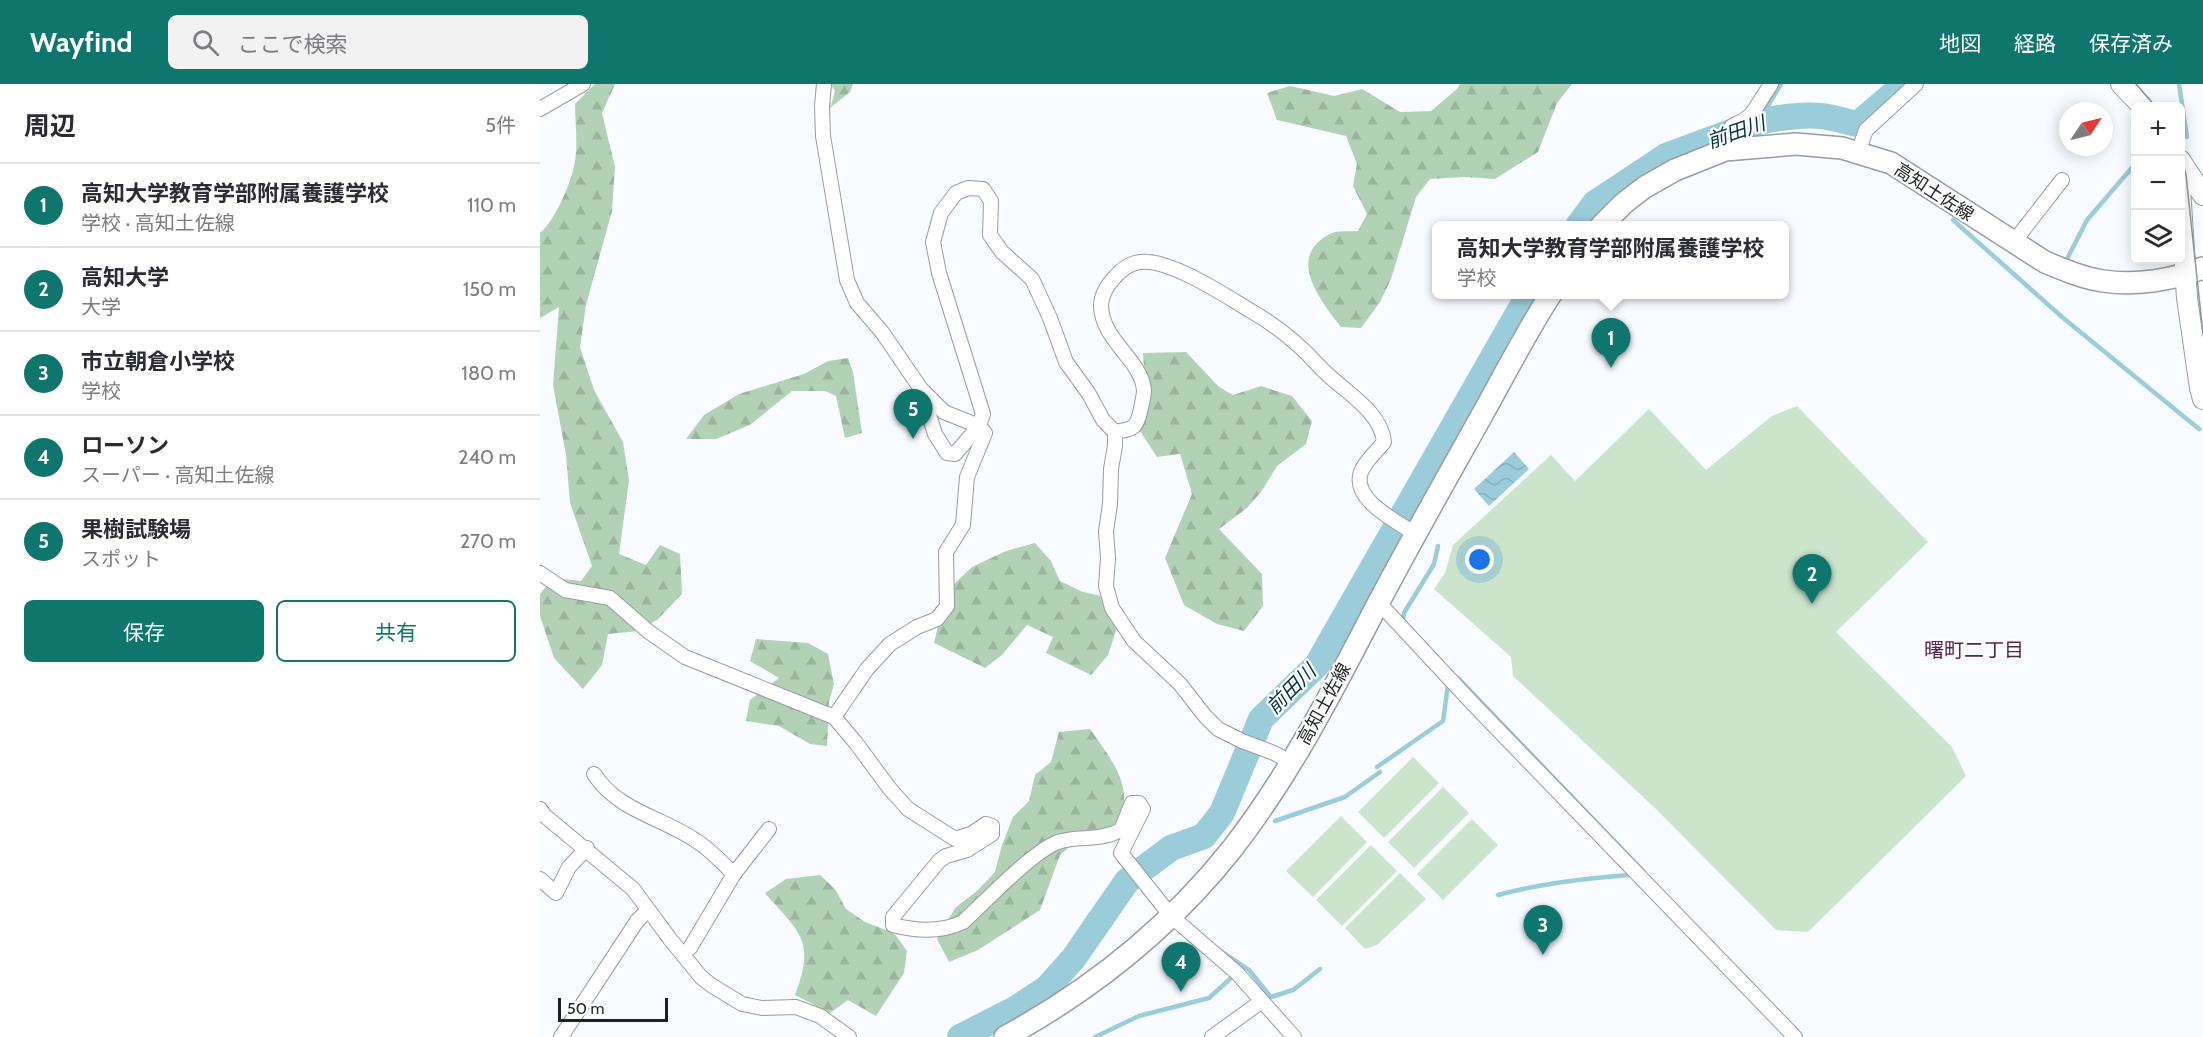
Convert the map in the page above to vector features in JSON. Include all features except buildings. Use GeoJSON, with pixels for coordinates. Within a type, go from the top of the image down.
{"type":"FeatureCollection","features":[{"type":"Feature","properties":{"kind":"main road"},"geometry":{"type":"LineString","coordinates":[[2121,84],[2138,102]]}},
{"type":"Feature","properties":{"kind":"main road","name":"高知土佐線"},"geometry":{"type":"LineString","coordinates":[[1605,221],[1645,187],[1729,140],[1796,144],[1842,148],[1891,163],[2013,243],[2045,262],[2073,274],[2103,281],[2135,282],[2195,271]]}},
{"type":"Feature","properties":{"kind":"main road"},"geometry":{"type":"LineString","coordinates":[[2185,166],[2203,195]]}},
{"type":"Feature","properties":{"kind":"main road"},"geometry":{"type":"LineString","coordinates":[[2185,210],[2195,271],[2187,298],[2203,399]]}},
{"type":"Feature","properties":{"kind":"main road","name":"高知土佐線"},"geometry":{"type":"LineString","coordinates":[[1005,1037],[1060,1005],[1118,964],[1171,916],[1231,850],[1292,763],[1379,603],[1404,526],[1548,299]]}},
{"type":"Feature","properties":{"kind":"street"},"geometry":{"type":"LineString","coordinates":[[540,109],[583,84]]}},
{"type":"Feature","properties":{"kind":"street"},"geometry":{"type":"LineString","coordinates":[[824,84],[823,136],[847,280],[857,303],[882,332],[921,389],[944,412],[979,426],[985,433],[967,477],[963,525],[946,552],[947,606],[937,619],[917,627],[890,644],[867,669],[834,717]]}},
{"type":"Feature","properties":{"kind":"street"},"geometry":{"type":"LineString","coordinates":[[1729,140],[1731,126],[1750,115],[1771,84]]}},
{"type":"Feature","properties":{"kind":"street"},"geometry":{"type":"LineString","coordinates":[[1858,152],[1866,130],[1916,84]]}},
{"type":"Feature","properties":{"kind":"street"},"geometry":{"type":"LineString","coordinates":[[2013,243],[2062,180]]}},
{"type":"Feature","properties":{"kind":"street"},"geometry":{"type":"LineString","coordinates":[[921,389],[935,434],[947,453],[955,454],[979,426],[983,414],[942,284],[933,242],[941,213],[956,193],[968,188],[983,189],[991,201],[990,235],[1002,252],[1032,279],[1050,318],[1066,362],[1089,394],[1103,420],[1115,432],[1106,531],[1108,558],[1106,586],[1112,608],[1134,641],[1180,684],[1218,729],[1292,763]]}},
{"type":"Feature","properties":{"kind":"street"},"geometry":{"type":"LineString","coordinates":[[1115,432],[1131,429],[1138,422],[1144,390],[1136,369],[1109,335],[1101,306],[1106,286],[1121,270],[1140,262],[1163,264],[1211,287],[1273,323],[1300,345],[1331,380],[1364,405],[1378,420],[1384,442],[1361,471],[1360,489],[1371,504],[1404,526]]}},
{"type":"Feature","properties":{"kind":"street"},"geometry":{"type":"LineString","coordinates":[[540,573],[565,590],[610,598],[649,632],[685,657],[792,698],[834,717],[908,809],[943,834],[955,839],[971,834],[986,824],[992,826],[992,834],[967,850],[946,856],[939,861],[893,917],[893,925],[910,930],[947,930],[963,922],[1041,852],[1058,843],[1076,839],[1108,837],[1121,830],[1132,803],[1139,803],[1143,809],[1121,853],[1171,916],[1237,973],[1294,1037]]}},
{"type":"Feature","properties":{"kind":"street"},"geometry":{"type":"LineString","coordinates":[[1379,603],[1474,705],[1795,1037]]}},
{"type":"Feature","properties":{"kind":"street"},"geometry":{"type":"LineString","coordinates":[[594,774],[603,787],[622,804],[694,839],[734,874]]}},
{"type":"Feature","properties":{"kind":"street"},"geometry":{"type":"LineString","coordinates":[[540,809],[545,816],[587,848],[633,889],[701,977],[742,1004],[762,1008],[796,1007],[820,1016],[849,1037]]}},
{"type":"Feature","properties":{"kind":"street"},"geometry":{"type":"LineString","coordinates":[[690,948],[734,874],[769,829]]}},
{"type":"Feature","properties":{"kind":"street"},"geometry":{"type":"LineString","coordinates":[[540,879],[556,893],[569,867],[587,848]]}},
{"type":"Feature","properties":{"kind":"street"},"geometry":{"type":"LineString","coordinates":[[561,1037],[637,921],[648,910]]}},
{"type":"Feature","properties":{"kind":"street"},"geometry":{"type":"LineString","coordinates":[[670,939],[680,941],[690,948],[702,970],[701,977]]}},
{"type":"Feature","properties":{"kind":"street"},"geometry":{"type":"LineString","coordinates":[[1212,1037],[1262,1001]]}},
{"type":"Feature","properties":{"kind":"green space"},"geometry":{"type":"Polygon","coordinates":[[[595,84],[615,84],[602,113],[615,167],[612,211],[586,305],[580,347],[594,390],[623,442],[629,480],[619,554],[646,565],[660,545],[680,554],[682,594],[657,620],[638,631],[608,634],[602,665],[583,689],[554,658],[540,616],[540,594],[553,578],[581,581],[592,566],[570,503],[566,455],[553,385],[559,307],[540,318],[540,233],[557,210],[573,169],[576,147],[575,104],[595,84]]]}},
{"type":"Feature","properties":{"kind":"green space"},"geometry":{"type":"Polygon","coordinates":[[[830,84],[853,84],[850,92],[830,108],[835,91],[830,84]]]}},
{"type":"Feature","properties":{"kind":"green space"},"geometry":{"type":"Polygon","coordinates":[[[1460,84],[1572,84],[1557,103],[1538,152],[1495,179],[1465,177],[1430,179],[1416,197],[1391,279],[1380,302],[1361,328],[1341,327],[1317,292],[1308,267],[1310,255],[1317,244],[1333,233],[1358,231],[1367,214],[1353,186],[1357,164],[1346,136],[1277,120],[1267,93],[1290,86],[1334,96],[1362,89],[1400,112],[1431,111],[1460,84]]]}},
{"type":"Feature","properties":{"kind":"green space"},"geometry":{"type":"Polygon","coordinates":[[[1186,352],[1219,387],[1233,395],[1261,386],[1292,396],[1312,421],[1306,444],[1277,466],[1261,492],[1247,508],[1219,529],[1262,574],[1263,606],[1244,631],[1217,624],[1184,605],[1165,558],[1192,494],[1180,454],[1157,457],[1136,425],[1146,395],[1143,353],[1186,352]]]}},
{"type":"Feature","properties":{"kind":"green space"},"geometry":{"type":"Polygon","coordinates":[[[848,358],[853,372],[862,433],[845,438],[836,396],[825,391],[792,391],[750,425],[716,439],[686,439],[704,415],[739,394],[804,374],[828,361],[848,358]]]}},
{"type":"Feature","properties":{"kind":"green space"},"geometry":{"type":"Polygon","coordinates":[[[1797,406],[1928,542],[1836,632],[1952,747],[1966,776],[1808,932],[1776,930],[1655,808],[1513,676],[1511,657],[1434,589],[1445,573],[1453,545],[1551,455],[1575,481],[1649,409],[1706,470],[1772,416],[1797,406]]]}},
{"type":"Feature","properties":{"kind":"green space"},"geometry":{"type":"Polygon","coordinates":[[[1035,543],[1051,561],[1060,581],[1083,592],[1106,597],[1117,628],[1108,655],[1091,675],[1046,653],[1053,637],[1027,625],[1002,655],[985,668],[934,643],[946,592],[972,567],[1006,551],[1035,543]]]}},
{"type":"Feature","properties":{"kind":"green space"},"geometry":{"type":"Polygon","coordinates":[[[756,639],[808,643],[828,654],[834,684],[829,702],[827,746],[810,744],[779,726],[746,721],[750,700],[779,678],[750,661],[756,639]]]}},
{"type":"Feature","properties":{"kind":"green space"},"geometry":{"type":"Polygon","coordinates":[[[1090,729],[1117,770],[1121,781],[1124,805],[1120,816],[1103,839],[1075,842],[1060,855],[1040,910],[978,950],[949,962],[937,939],[955,908],[978,890],[995,872],[1013,817],[1029,801],[1035,775],[1051,762],[1059,732],[1090,729]]]}},
{"type":"Feature","properties":{"kind":"green space"},"geometry":{"type":"Polygon","coordinates":[[[1413,757],[1439,783],[1384,838],[1358,812],[1413,757]]]}},
{"type":"Feature","properties":{"kind":"green space"},"geometry":{"type":"Polygon","coordinates":[[[1443,787],[1469,813],[1414,868],[1388,842],[1443,787]]]}},
{"type":"Feature","properties":{"kind":"green space"},"geometry":{"type":"Polygon","coordinates":[[[1341,816],[1367,842],[1313,897],[1286,871],[1341,816]]]}},
{"type":"Feature","properties":{"kind":"green space"},"geometry":{"type":"Polygon","coordinates":[[[1472,819],[1498,845],[1443,900],[1417,874],[1472,819]]]}},
{"type":"Feature","properties":{"kind":"green space"},"geometry":{"type":"Polygon","coordinates":[[[1371,845],[1397,871],[1342,926],[1316,900],[1371,845]]]}},
{"type":"Feature","properties":{"kind":"green space"},"geometry":{"type":"Polygon","coordinates":[[[1400,873],[1426,899],[1377,945],[1365,949],[1345,928],[1400,873]]]}},
{"type":"Feature","properties":{"kind":"green space"},"geometry":{"type":"Polygon","coordinates":[[[820,875],[835,889],[846,909],[865,922],[894,933],[907,951],[904,973],[876,1016],[848,1000],[830,1013],[795,995],[804,962],[801,939],[787,918],[765,893],[786,879],[820,875]]]}},
{"type":"Feature","properties":{"kind":"water"},"geometry":{"type":"Polygon","coordinates":[[[1514,452],[1529,469],[1489,506],[1474,489],[1514,452]]]}},
{"type":"Feature","properties":{"kind":"waterway"},"geometry":{"type":"LineString","coordinates":[[1758,122],[1781,84]]}},
{"type":"Feature","properties":{"kind":"waterway","name":"前田川"},"geometry":{"type":"LineString","coordinates":[[1582,221],[1595,203],[1666,156],[1758,122],[1773,119],[1813,116],[1830,117],[1858,124],[1905,84]]}},
{"type":"Feature","properties":{"kind":"waterway"},"geometry":{"type":"LineString","coordinates":[[2179,84],[2187,137]]}},
{"type":"Feature","properties":{"kind":"waterway"},"geometry":{"type":"LineString","coordinates":[[2065,263],[2087,220],[2131,169]]}},
{"type":"Feature","properties":{"kind":"waterway"},"geometry":{"type":"LineString","coordinates":[[1953,220],[2062,317],[2199,429]]}},
{"type":"Feature","properties":{"kind":"waterway","name":"前田川"},"geometry":{"type":"LineString","coordinates":[[960,1037],[1015,1009],[1047,988],[1073,959],[1127,881],[1171,848],[1204,836],[1222,813],[1261,719],[1317,665],[1526,299]]}},
{"type":"Feature","properties":{"kind":"waterway"},"geometry":{"type":"LineString","coordinates":[[1405,623],[1404,613],[1434,564],[1438,546]]}},
{"type":"Feature","properties":{"kind":"waterway"},"geometry":{"type":"LineString","coordinates":[[1459,679],[1644,872]]}},
{"type":"Feature","properties":{"kind":"waterway"},"geometry":{"type":"LineString","coordinates":[[1377,767],[1443,721],[1448,685],[1445,682]]}},
{"type":"Feature","properties":{"kind":"waterway"},"geometry":{"type":"LineString","coordinates":[[1275,821],[1345,797],[1380,772]]}},
{"type":"Feature","properties":{"kind":"waterway"},"geometry":{"type":"LineString","coordinates":[[1498,895],[1547,884],[1628,875]]}},
{"type":"Feature","properties":{"kind":"waterway"},"geometry":{"type":"LineString","coordinates":[[1215,947],[1249,970],[1271,997],[1293,990],[1320,969]]}},
{"type":"Feature","properties":{"kind":"waterway"},"geometry":{"type":"LineString","coordinates":[[1095,1037],[1139,1016],[1209,998],[1230,979]]}},
{"type":"Feature","properties":{"kind":"tram line"},"geometry":{"type":"LineString","coordinates":[[2136,84],[2152,102]]}},
{"type":"Feature","properties":{"kind":"tram line"},"geometry":{"type":"LineString","coordinates":[[2181,156],[2186,175],[2203,334]]}},
{"type":"Feature","properties":{"kind":"place","name":"高知大学教育学部附属養護学校"},"geometry":{"type":"Point","coordinates":[1611,368]}},
{"type":"Feature","properties":{"kind":"place","name":"果樹試験場"},"geometry":{"type":"Point","coordinates":[913,439]}},
{"type":"Feature","properties":{"kind":"place","name":"高知大学"},"geometry":{"type":"Point","coordinates":[1812,604]}},
{"type":"Feature","properties":{"kind":"place","name":"市立朝倉小学校"},"geometry":{"type":"Point","coordinates":[1543,955]}},
{"type":"Feature","properties":{"kind":"place","name":"ローソン"},"geometry":{"type":"Point","coordinates":[1181,992]}},
{"type":"Feature","properties":{"kind":"district","name":"曙町二丁目"},"geometry":{"type":"Point","coordinates":[1974,650]}}]}
